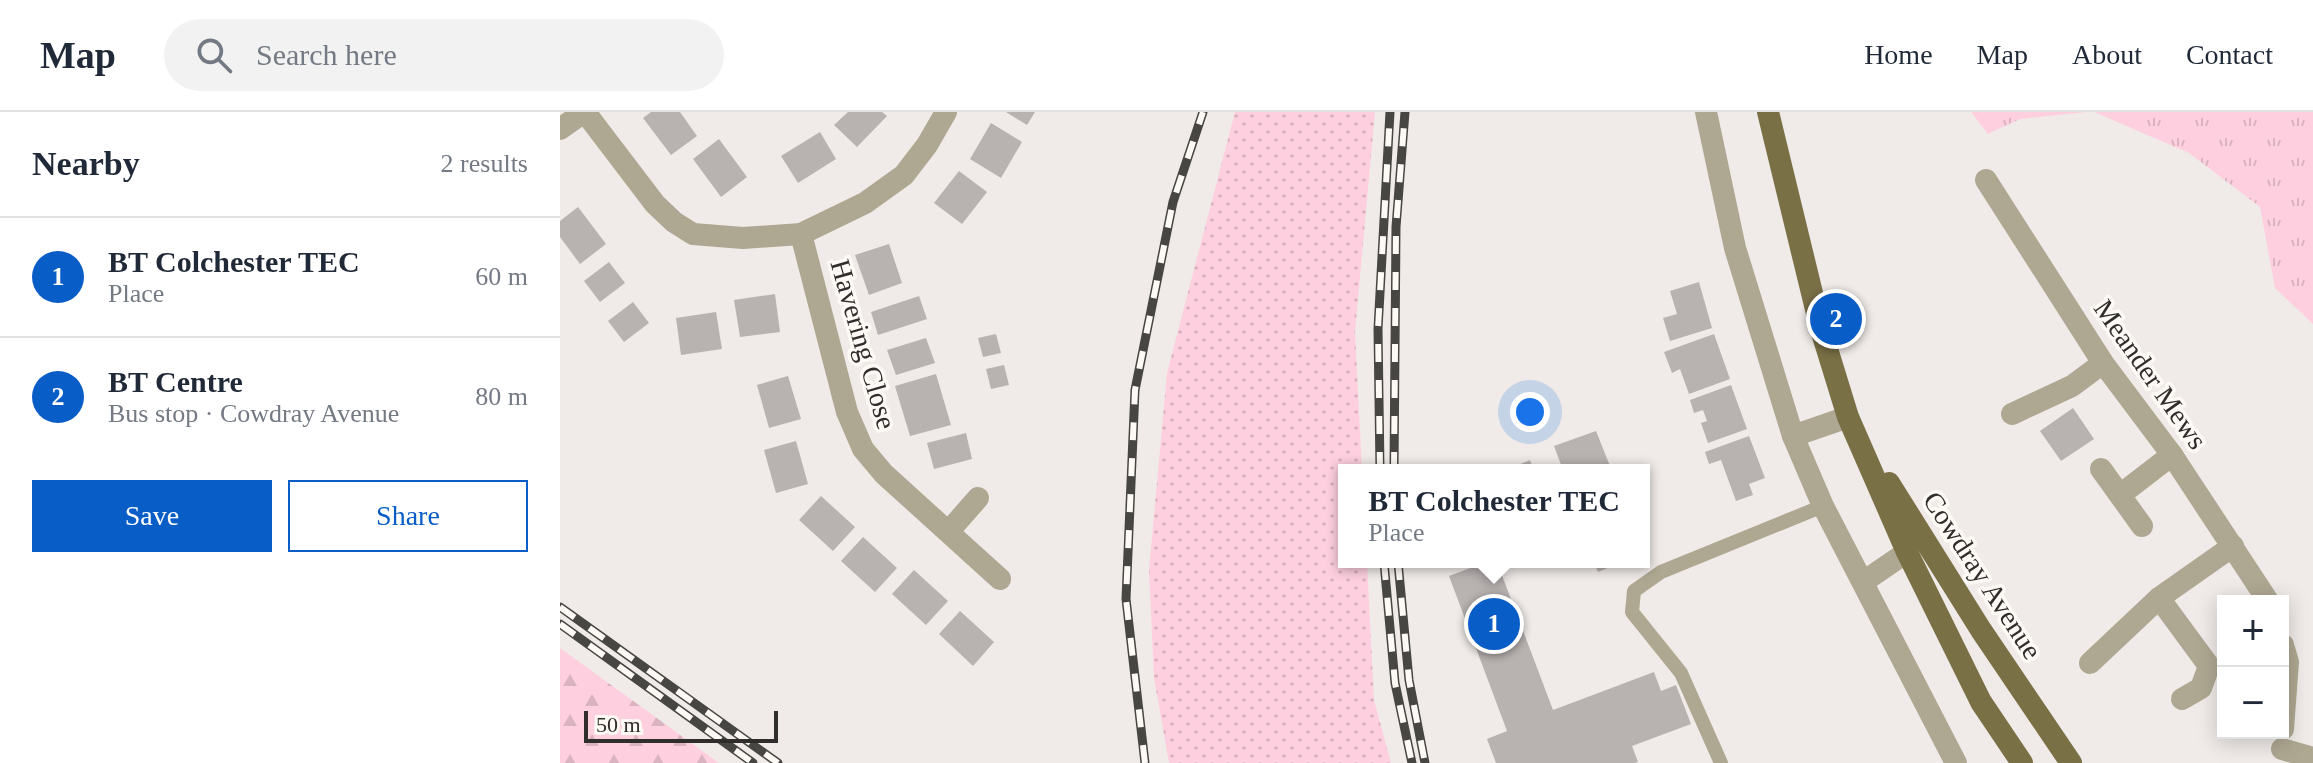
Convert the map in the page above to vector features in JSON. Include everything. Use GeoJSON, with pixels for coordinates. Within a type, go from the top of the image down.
{"type":"FeatureCollection","features":[{"type":"Feature","properties":{"kind":"main road","name":"Cowdray Avenue"},"geometry":{"type":"LineString","coordinates":[[1768,112],[1820,326],[1848,417],[1907,552],[1981,702],[2022,763]]}},
{"type":"Feature","properties":{"kind":"main road","name":"Cowdray Avenue"},"geometry":{"type":"LineString","coordinates":[[1848,417],[1981,630],[2071,763]]}},
{"type":"Feature","properties":{"kind":"street"},"geometry":{"type":"LineString","coordinates":[[560,129],[585,112],[655,204],[674,222],[693,234],[743,238],[801,234],[865,203],[904,175],[927,145],[946,112]]}},
{"type":"Feature","properties":{"kind":"street"},"geometry":{"type":"LineString","coordinates":[[1706,112],[1735,248],[1793,436],[1823,506],[1956,763]]}},
{"type":"Feature","properties":{"kind":"street","name":"Meander Mews"},"geometry":{"type":"LineString","coordinates":[[1986,180],[2103,363],[2172,455],[2264,595]]}},
{"type":"Feature","properties":{"kind":"street","name":"Havering Close"},"geometry":{"type":"LineString","coordinates":[[801,234],[847,412],[863,449],[884,474],[1000,579]]}},
{"type":"Feature","properties":{"kind":"street"},"geometry":{"type":"LineString","coordinates":[[2012,414],[2072,386],[2103,363]]}},
{"type":"Feature","properties":{"kind":"street"},"geometry":{"type":"LineString","coordinates":[[1793,436],[1848,417]]}},
{"type":"Feature","properties":{"kind":"street"},"geometry":{"type":"LineString","coordinates":[[2120,495],[2172,455]]}},
{"type":"Feature","properties":{"kind":"street"},"geometry":{"type":"LineString","coordinates":[[2101,469],[2142,526]]}},
{"type":"Feature","properties":{"kind":"street"},"geometry":{"type":"LineString","coordinates":[[949,531],[978,498]]}},
{"type":"Feature","properties":{"kind":"street"},"geometry":{"type":"LineString","coordinates":[[2090,663],[2159,598],[2233,546]]}},
{"type":"Feature","properties":{"kind":"street","name":"Cowdray Avenue"},"geometry":{"type":"LineString","coordinates":[[1863,582],[1907,552]]}},
{"type":"Feature","properties":{"kind":"street"},"geometry":{"type":"LineString","coordinates":[[2159,598],[2209,666],[2201,688],[2182,699]]}},
{"type":"Feature","properties":{"kind":"street"},"geometry":{"type":"LineString","coordinates":[[2288,667],[2281,743],[2313,758]]}},
{"type":"Feature","properties":{"kind":"lane"},"geometry":{"type":"LineString","coordinates":[[1721,763],[1681,673],[1632,612],[1634,591],[1661,572],[1823,506]]}},
{"type":"Feature","properties":{"kind":"green space"},"geometry":{"type":"Polygon","coordinates":[[[1235,112],[1375,112],[1355,332],[1362,464],[1338,464],[1338,568],[1367,568],[1374,700],[1391,763],[1169,763],[1154,678],[1149,570],[1167,373],[1235,112]]]}},
{"type":"Feature","properties":{"kind":"green space"},"geometry":{"type":"Polygon","coordinates":[[[1971,112],[2087,112],[2020,119],[1988,134],[1971,112]]]}},
{"type":"Feature","properties":{"kind":"green space"},"geometry":{"type":"Polygon","coordinates":[[[2094,112],[2313,112],[2313,324],[2275,288],[2260,207],[2189,153],[2094,112]]]}},
{"type":"Feature","properties":{"kind":"green space"},"geometry":{"type":"Polygon","coordinates":[[[560,648],[719,763],[560,763],[560,648]]]}},
{"type":"Feature","properties":{"kind":"building"},"geometry":{"type":"Polygon","coordinates":[[[651,112],[680,112],[697,136],[671,155],[643,118],[651,112]]]}},
{"type":"Feature","properties":{"kind":"building"},"geometry":{"type":"Polygon","coordinates":[[[848,112],[882,112],[887,116],[857,147],[834,125],[848,112]]]}},
{"type":"Feature","properties":{"kind":"building"},"geometry":{"type":"Polygon","coordinates":[[[1006,112],[1035,112],[1027,125],[1006,112]]]}},
{"type":"Feature","properties":{"kind":"building"},"geometry":{"type":"Polygon","coordinates":[[[991,123],[1022,142],[1001,178],[970,159],[991,123]]]}},
{"type":"Feature","properties":{"kind":"building"},"geometry":{"type":"Polygon","coordinates":[[[820,132],[836,159],[798,183],[781,156],[820,132]]]}},
{"type":"Feature","properties":{"kind":"building"},"geometry":{"type":"Polygon","coordinates":[[[719,139],[747,177],[721,197],[693,159],[719,139]]]}},
{"type":"Feature","properties":{"kind":"building"},"geometry":{"type":"Polygon","coordinates":[[[959,171],[987,192],[962,224],[934,203],[959,171]]]}},
{"type":"Feature","properties":{"kind":"building"},"geometry":{"type":"Polygon","coordinates":[[[578,207],[606,244],[580,264],[560,237],[560,221],[578,207]]]}},
{"type":"Feature","properties":{"kind":"building"},"geometry":{"type":"Polygon","coordinates":[[[889,244],[902,283],[869,295],[855,255],[889,244]]]}},
{"type":"Feature","properties":{"kind":"building"},"geometry":{"type":"Polygon","coordinates":[[[609,262],[625,283],[600,302],[584,281],[609,262]]]}},
{"type":"Feature","properties":{"kind":"building"},"geometry":{"type":"Polygon","coordinates":[[[1699,282],[1712,328],[1670,341],[1663,318],[1677,314],[1670,291],[1699,282]]]}},
{"type":"Feature","properties":{"kind":"building"},"geometry":{"type":"Polygon","coordinates":[[[775,294],[780,332],[740,337],[734,300],[775,294]]]}},
{"type":"Feature","properties":{"kind":"building"},"geometry":{"type":"Polygon","coordinates":[[[919,296],[927,319],[878,335],[871,312],[919,296]]]}},
{"type":"Feature","properties":{"kind":"building"},"geometry":{"type":"Polygon","coordinates":[[[633,302],[649,323],[624,342],[608,321],[633,302]]]}},
{"type":"Feature","properties":{"kind":"building"},"geometry":{"type":"Polygon","coordinates":[[[716,312],[722,349],[681,355],[676,318],[716,312]]]}},
{"type":"Feature","properties":{"kind":"building"},"geometry":{"type":"Polygon","coordinates":[[[996,334],[1001,353],[983,357],[978,338],[996,334]]]}},
{"type":"Feature","properties":{"kind":"building"},"geometry":{"type":"Polygon","coordinates":[[[1714,334],[1730,379],[1689,394],[1680,369],[1672,373],[1664,352],[1714,334]]]}},
{"type":"Feature","properties":{"kind":"building"},"geometry":{"type":"Polygon","coordinates":[[[926,338],[935,363],[896,375],[887,350],[926,338]]]}},
{"type":"Feature","properties":{"kind":"building"},"geometry":{"type":"Polygon","coordinates":[[[1004,365],[1009,385],[991,389],[986,369],[1004,365]]]}},
{"type":"Feature","properties":{"kind":"building"},"geometry":{"type":"Polygon","coordinates":[[[936,374],[951,425],[910,436],[895,386],[936,374]]]}},
{"type":"Feature","properties":{"kind":"building"},"geometry":{"type":"Polygon","coordinates":[[[788,376],[801,419],[769,428],[757,385],[788,376]]]}},
{"type":"Feature","properties":{"kind":"building"},"geometry":{"type":"Polygon","coordinates":[[[1731,385],[1747,429],[1708,443],[1701,423],[1707,421],[1703,410],[1694,413],[1690,400],[1731,385]]]}},
{"type":"Feature","properties":{"kind":"building"},"geometry":{"type":"Polygon","coordinates":[[[2073,408],[2094,439],[2061,461],[2040,431],[2073,408]]]}},
{"type":"Feature","properties":{"kind":"building"},"geometry":{"type":"Polygon","coordinates":[[[1596,431],[1609,464],[1561,464],[1554,446],[1596,431]]]}},
{"type":"Feature","properties":{"kind":"building"},"geometry":{"type":"Polygon","coordinates":[[[966,433],[972,459],[934,469],[927,443],[966,433]]]}},
{"type":"Feature","properties":{"kind":"building"},"geometry":{"type":"Polygon","coordinates":[[[1749,436],[1765,478],[1749,484],[1753,495],[1736,501],[1721,460],[1709,464],[1705,452],[1749,436]]]}},
{"type":"Feature","properties":{"kind":"building"},"geometry":{"type":"Polygon","coordinates":[[[796,441],[808,484],[776,493],[764,450],[796,441]]]}},
{"type":"Feature","properties":{"kind":"building"},"geometry":{"type":"Polygon","coordinates":[[[821,496],[855,527],[833,551],[799,520],[821,496]]]}},
{"type":"Feature","properties":{"kind":"building"},"geometry":{"type":"Polygon","coordinates":[[[863,537],[897,568],[875,592],[841,561],[863,537]]]}},
{"type":"Feature","properties":{"kind":"building"},"geometry":{"type":"Polygon","coordinates":[[[1470,568],[1499,568],[1553,710],[1654,672],[1661,691],[1676,685],[1691,724],[1632,746],[1638,762],[1635,763],[1496,763],[1487,739],[1507,731],[1449,576],[1470,568]]]}},
{"type":"Feature","properties":{"kind":"building"},"geometry":{"type":"Polygon","coordinates":[[[914,570],[948,601],[926,625],[892,594],[914,570]]]}},
{"type":"Feature","properties":{"kind":"building"},"geometry":{"type":"Polygon","coordinates":[[[960,611],[994,642],[973,666],[939,634],[960,611]]]}},
{"type":"Feature","properties":{"kind":"railway"},"geometry":{"type":"LineString","coordinates":[[1145,763],[1126,599],[1135,390],[1173,202],[1203,112]]}},
{"type":"Feature","properties":{"kind":"railway"},"geometry":{"type":"LineString","coordinates":[[1380,464],[1378,329],[1390,112]]}},
{"type":"Feature","properties":{"kind":"railway"},"geometry":{"type":"LineString","coordinates":[[1394,464],[1396,227],[1405,112]]}},
{"type":"Feature","properties":{"kind":"railway"},"geometry":{"type":"LineString","coordinates":[[1385,568],[1395,683],[1412,763]]}},
{"type":"Feature","properties":{"kind":"railway"},"geometry":{"type":"LineString","coordinates":[[1399,568],[1409,680],[1425,763]]}},
{"type":"Feature","properties":{"kind":"railway"},"geometry":{"type":"LineString","coordinates":[[560,607],[778,763]]}},
{"type":"Feature","properties":{"kind":"railway"},"geometry":{"type":"LineString","coordinates":[[560,624],[753,763]]}},
{"type":"Feature","properties":{"kind":"place","name":"BT Centre"},"geometry":{"type":"Point","coordinates":[1836,319]}},
{"type":"Feature","properties":{"kind":"place","name":"BT Colchester TEC"},"geometry":{"type":"Point","coordinates":[1494,624]}}]}
